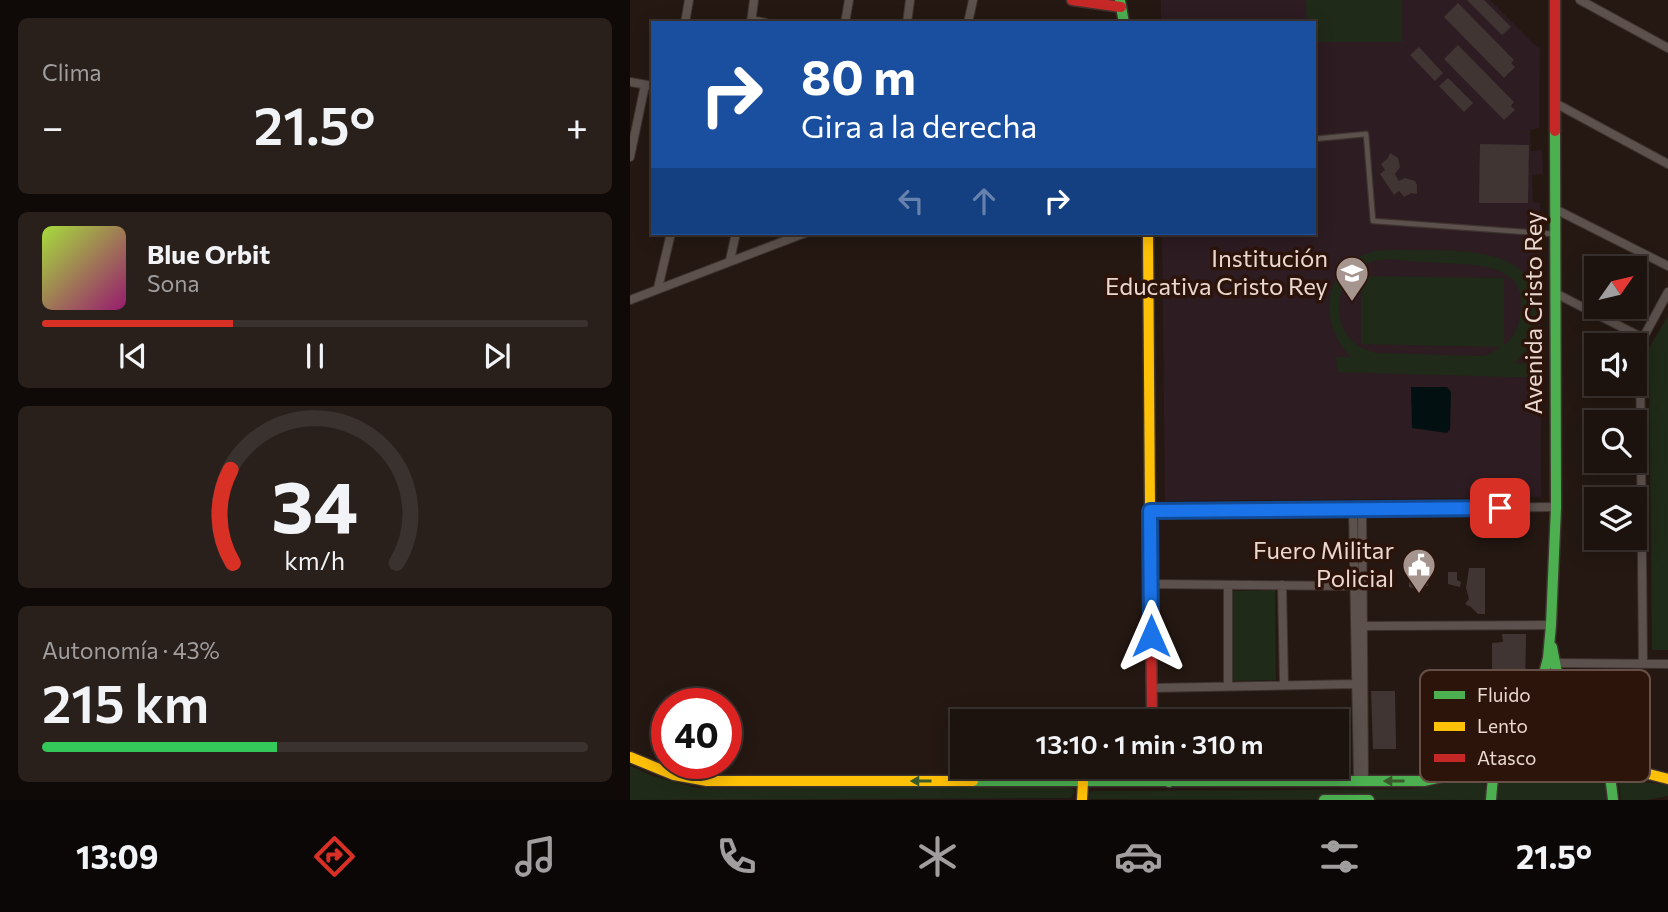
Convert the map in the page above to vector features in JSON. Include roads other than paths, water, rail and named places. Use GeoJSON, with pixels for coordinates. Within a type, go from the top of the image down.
{"type":"FeatureCollection","features":[{"type":"Feature","properties":{"kind":"main road"},"geometry":{"type":"LineString","coordinates":[[1072,0],[1121,3],[1124,21]]}},
{"type":"Feature","properties":{"kind":"main road","name":"Avenida Cristo Rey"},"geometry":{"type":"LineString","coordinates":[[1545,670],[1551,625],[1556,507],[1555,0]]}},
{"type":"Feature","properties":{"kind":"main road"},"geometry":{"type":"LineString","coordinates":[[1148,235],[1152,709]]}},
{"type":"Feature","properties":{"kind":"main road","name":"Avenida Cristo Rey"},"geometry":{"type":"LineString","coordinates":[[1551,625],[1557,670]]}},
{"type":"Feature","properties":{"kind":"main road"},"geometry":{"type":"LineString","coordinates":[[630,757],[674,775],[707,781],[1169,782],[1420,779]]}},
{"type":"Feature","properties":{"kind":"main road"},"geometry":{"type":"LineString","coordinates":[[1650,776],[1668,779]]}},
{"type":"Feature","properties":{"kind":"main road"},"geometry":{"type":"LineString","coordinates":[[1123,782],[1127,779]]}},
{"type":"Feature","properties":{"kind":"main road"},"geometry":{"type":"LineString","coordinates":[[1083,782],[1083,800]]}},
{"type":"Feature","properties":{"kind":"main road","name":"Avenida Cristo Rey"},"geometry":{"type":"LineString","coordinates":[[1491,800],[1492,782]]}},
{"type":"Feature","properties":{"kind":"main road"},"geometry":{"type":"LineString","coordinates":[[1613,782],[1613,800]]}},
{"type":"Feature","properties":{"kind":"main road"},"geometry":{"type":"LineString","coordinates":[[1324,800],[1369,800]]}},
{"type":"Feature","properties":{"kind":"street"},"geometry":{"type":"LineString","coordinates":[[685,21],[689,0]]}},
{"type":"Feature","properties":{"kind":"street"},"geometry":{"type":"LineString","coordinates":[[751,21],[754,0]]}},
{"type":"Feature","properties":{"kind":"street"},"geometry":{"type":"LineString","coordinates":[[845,21],[849,0]]}},
{"type":"Feature","properties":{"kind":"street"},"geometry":{"type":"LineString","coordinates":[[907,21],[911,0]]}},
{"type":"Feature","properties":{"kind":"street"},"geometry":{"type":"LineString","coordinates":[[968,21],[972,0]]}},
{"type":"Feature","properties":{"kind":"street"},"geometry":{"type":"LineString","coordinates":[[1580,0],[1668,48]]}},
{"type":"Feature","properties":{"kind":"street"},"geometry":{"type":"LineString","coordinates":[[1118,21],[1121,3]]}},
{"type":"Feature","properties":{"kind":"street"},"geometry":{"type":"LineString","coordinates":[[630,82],[649,86],[630,157]]}},
{"type":"Feature","properties":{"kind":"street"},"geometry":{"type":"LineString","coordinates":[[1555,103],[1668,164]]}},
{"type":"Feature","properties":{"kind":"street"},"geometry":{"type":"LineString","coordinates":[[1555,209],[1668,266]]}},
{"type":"Feature","properties":{"kind":"street"},"geometry":{"type":"LineString","coordinates":[[659,288],[671,235]]}},
{"type":"Feature","properties":{"kind":"street"},"geometry":{"type":"LineString","coordinates":[[730,260],[736,235]]}},
{"type":"Feature","properties":{"kind":"street"},"geometry":{"type":"LineString","coordinates":[[630,300],[799,235]]}},
{"type":"Feature","properties":{"kind":"street"},"geometry":{"type":"LineString","coordinates":[[1646,333],[1668,292]]}},
{"type":"Feature","properties":{"kind":"street"},"geometry":{"type":"LineString","coordinates":[[1555,293],[1633,333]]}},
{"type":"Feature","properties":{"kind":"street"},"geometry":{"type":"LineString","coordinates":[[1640,396],[1643,664]]}},
{"type":"Feature","properties":{"kind":"street"},"geometry":{"type":"LineString","coordinates":[[1150,511],[1556,507]]}},
{"type":"Feature","properties":{"kind":"street"},"geometry":{"type":"LineString","coordinates":[[1357,510],[1354,586],[1355,684],[1361,781]]}},
{"type":"Feature","properties":{"kind":"street"},"geometry":{"type":"LineString","coordinates":[[1357,510],[1363,626],[1361,781]]}},
{"type":"Feature","properties":{"kind":"street"},"geometry":{"type":"LineString","coordinates":[[1150,584],[1354,586]]}},
{"type":"Feature","properties":{"kind":"street"},"geometry":{"type":"LineString","coordinates":[[1228,584],[1228,686]]}},
{"type":"Feature","properties":{"kind":"street"},"geometry":{"type":"LineString","coordinates":[[1282,585],[1284,685]]}},
{"type":"Feature","properties":{"kind":"street"},"geometry":{"type":"LineString","coordinates":[[1363,626],[1551,625]]}},
{"type":"Feature","properties":{"kind":"street"},"geometry":{"type":"LineString","coordinates":[[1555,663],[1668,664]]}},
{"type":"Feature","properties":{"kind":"street"},"geometry":{"type":"LineString","coordinates":[[1151,688],[1355,684]]}},
{"type":"Feature","properties":{"kind":"lane"},"geometry":{"type":"LineString","coordinates":[[1316,139],[1366,134],[1373,221],[1555,233]]}},
{"type":"Feature","properties":{"kind":"place","name":"Institución Educativa Cristo Rey"},"geometry":{"type":"Point","coordinates":[1352,303]}},
{"type":"Feature","properties":{"kind":"place","name":"Fuero Militar Policial"},"geometry":{"type":"Point","coordinates":[1419,595]}}]}
